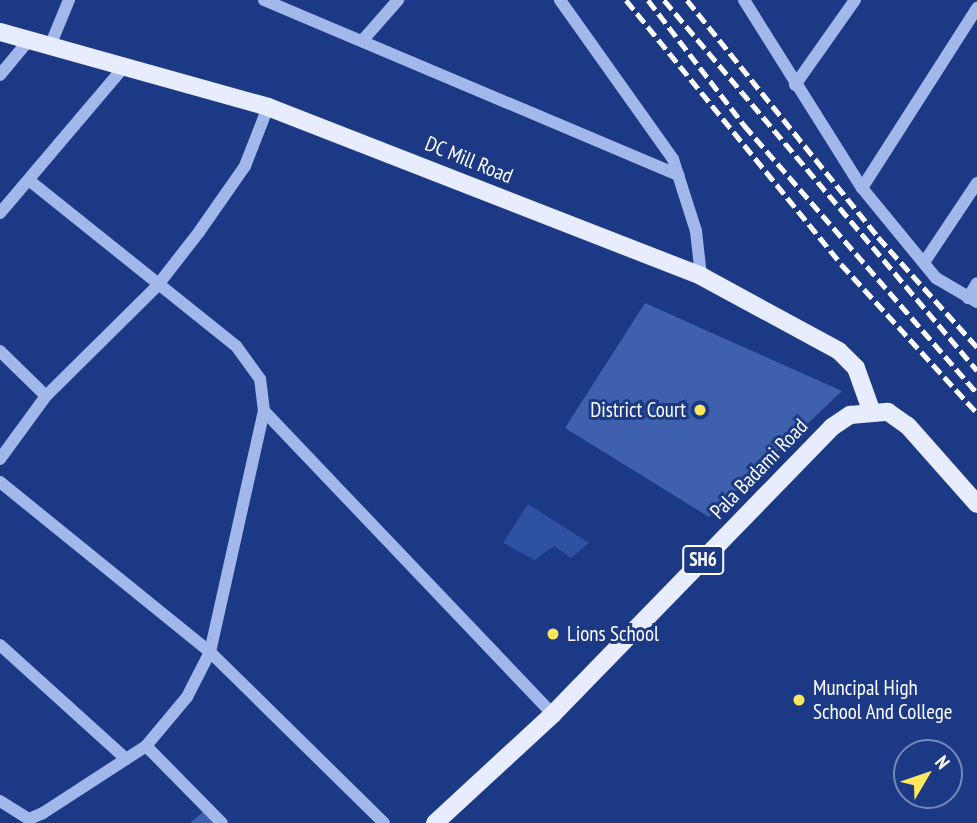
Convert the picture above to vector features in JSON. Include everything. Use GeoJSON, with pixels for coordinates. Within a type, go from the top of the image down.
{"type":"FeatureCollection","features":[{"type":"Feature","properties":{"kind":"main road","name":"DC Mill Road"},"geometry":{"type":"LineString","coordinates":[[0,32],[268,107],[701,276],[839,351],[856,368],[871,410]]}},
{"type":"Feature","properties":{"kind":"main road"},"geometry":{"type":"LineString","coordinates":[[871,410],[888,412],[908,426],[977,504]]}},
{"type":"Feature","properties":{"kind":"main road","name":"Pala Badami Road"},"geometry":{"type":"LineString","coordinates":[[435,823],[553,714],[832,427],[871,410]]}},
{"type":"Feature","properties":{"kind":"street"},"geometry":{"type":"LineString","coordinates":[[50,46],[69,0]]}},
{"type":"Feature","properties":{"kind":"street"},"geometry":{"type":"LineString","coordinates":[[264,0],[679,175]]}},
{"type":"Feature","properties":{"kind":"street"},"geometry":{"type":"LineString","coordinates":[[290,11],[299,0]]}},
{"type":"Feature","properties":{"kind":"street"},"geometry":{"type":"LineString","coordinates":[[362,41],[398,0]]}},
{"type":"Feature","properties":{"kind":"street"},"geometry":{"type":"LineString","coordinates":[[560,0],[648,118],[679,175],[696,231],[701,276]]}},
{"type":"Feature","properties":{"kind":"street"},"geometry":{"type":"LineString","coordinates":[[744,0],[862,188],[925,261],[936,278],[972,300],[977,283]]}},
{"type":"Feature","properties":{"kind":"street"},"geometry":{"type":"LineString","coordinates":[[795,85],[855,0]]}},
{"type":"Feature","properties":{"kind":"street"},"geometry":{"type":"LineString","coordinates":[[862,188],[977,8]]}},
{"type":"Feature","properties":{"kind":"street"},"geometry":{"type":"LineString","coordinates":[[0,75],[29,40]]}},
{"type":"Feature","properties":{"kind":"street"},"geometry":{"type":"LineString","coordinates":[[0,213],[124,67]]}},
{"type":"Feature","properties":{"kind":"street"},"geometry":{"type":"LineString","coordinates":[[0,459],[46,396],[157,286],[245,166],[268,107]]}},
{"type":"Feature","properties":{"kind":"street"},"geometry":{"type":"LineString","coordinates":[[1,803],[29,819],[146,746],[187,696],[210,652],[264,411],[260,379],[250,359],[29,180]]}},
{"type":"Feature","properties":{"kind":"street"},"geometry":{"type":"LineString","coordinates":[[925,261],[977,183]]}},
{"type":"Feature","properties":{"kind":"street"},"geometry":{"type":"LineString","coordinates":[[0,351],[46,396]]}},
{"type":"Feature","properties":{"kind":"street"},"geometry":{"type":"LineString","coordinates":[[264,411],[553,714]]}},
{"type":"Feature","properties":{"kind":"street"},"geometry":{"type":"LineString","coordinates":[[0,482],[210,652],[384,823]]}},
{"type":"Feature","properties":{"kind":"street"},"geometry":{"type":"LineString","coordinates":[[0,645],[126,759]]}},
{"type":"Feature","properties":{"kind":"street"},"geometry":{"type":"LineString","coordinates":[[146,746],[222,823]]}},
{"type":"Feature","properties":{"kind":"shaded area"},"geometry":{"type":"Polygon","coordinates":[[[528,504],[589,543],[571,558],[554,546],[535,560],[503,543],[528,504]]]}},
{"type":"Feature","properties":{"kind":"building","name":"District Court"},"geometry":{"type":"Polygon","coordinates":[[[645,303],[842,391],[709,517],[565,428],[645,303]]]}},
{"type":"Feature","properties":{"kind":"building"},"geometry":{"type":"Polygon","coordinates":[[[204,811],[215,823],[190,823],[204,811]]]}},
{"type":"Feature","properties":{"kind":"railway"},"geometry":{"type":"LineString","coordinates":[[626,0],[841,264],[977,413]]}},
{"type":"Feature","properties":{"kind":"railway"},"geometry":{"type":"LineString","coordinates":[[648,0],[744,125],[977,393]]}},
{"type":"Feature","properties":{"kind":"railway"},"geometry":{"type":"LineString","coordinates":[[664,0],[977,370]]}},
{"type":"Feature","properties":{"kind":"railway"},"geometry":{"type":"LineString","coordinates":[[687,0],[878,237],[977,347]]}},
{"type":"Feature","properties":{"kind":"place","name":"District Court"},"geometry":{"type":"Point","coordinates":[700,410]}},
{"type":"Feature","properties":{"kind":"place","name":"Lions School"},"geometry":{"type":"Point","coordinates":[553,634]}},
{"type":"Feature","properties":{"kind":"place","name":"Muncipal High School And College"},"geometry":{"type":"Point","coordinates":[799,700]}}]}
